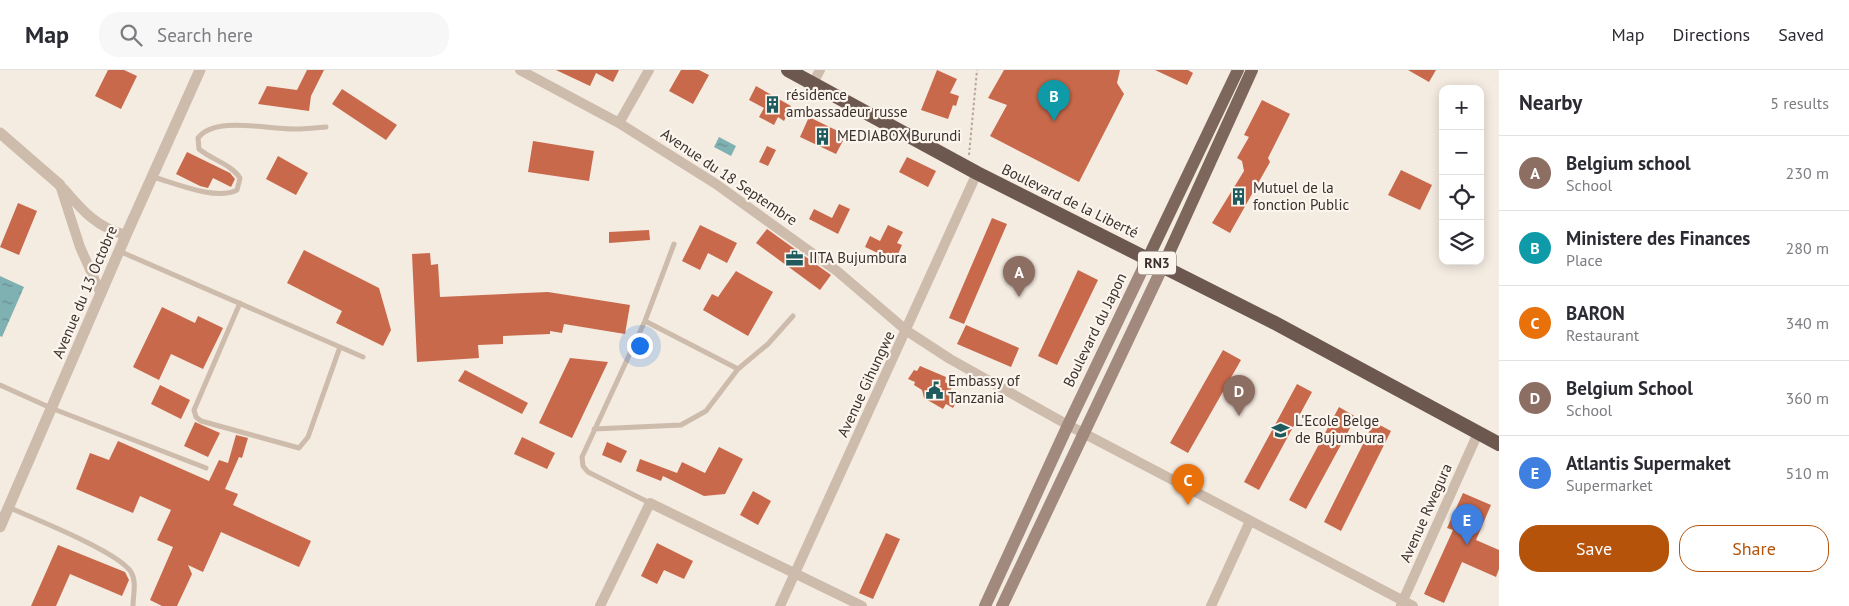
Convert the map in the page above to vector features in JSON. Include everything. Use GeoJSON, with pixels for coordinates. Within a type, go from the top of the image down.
{"type":"FeatureCollection","features":[{"type":"Feature","properties":{"kind":"highway","name":"RN3"},"geometry":{"type":"LineString","coordinates":[[788,70],[813,83]]}},
{"type":"Feature","properties":{"kind":"highway","name":"Boulevard de la Liberté"},"geometry":{"type":"LineString","coordinates":[[813,83],[973,171],[1148,258],[1499,444]]}},
{"type":"Feature","properties":{"kind":"main road","name":"Boulevard du Japon"},"geometry":{"type":"LineString","coordinates":[[985,606],[1068,426],[1238,70]]}},
{"type":"Feature","properties":{"kind":"main road"},"geometry":{"type":"LineString","coordinates":[[1002,606],[1085,434],[1252,70]]}},
{"type":"Feature","properties":{"kind":"street","name":"Avenue du 13 Octobre"},"geometry":{"type":"LineString","coordinates":[[0,527],[126,235],[200,70]]}},
{"type":"Feature","properties":{"kind":"street","name":"Avenue du 18 Septembre"},"geometry":{"type":"LineString","coordinates":[[520,70],[619,123],[755,211],[837,271],[906,331],[950,359],[1068,426],[1402,603],[1412,606]]}},
{"type":"Feature","properties":{"kind":"street"},"geometry":{"type":"LineString","coordinates":[[619,123],[649,70]]}},
{"type":"Feature","properties":{"kind":"street"},"geometry":{"type":"LineString","coordinates":[[813,83],[820,70]]}},
{"type":"Feature","properties":{"kind":"street"},"geometry":{"type":"LineString","coordinates":[[0,133],[60,185],[88,217],[111,231],[126,235]]}},
{"type":"Feature","properties":{"kind":"street","name":"Avenue Gihungwe"},"geometry":{"type":"LineString","coordinates":[[780,606],[906,331],[973,171]]}},
{"type":"Feature","properties":{"kind":"street"},"geometry":{"type":"LineString","coordinates":[[60,185],[80,247],[101,294]]}},
{"type":"Feature","properties":{"kind":"street","name":"Avenue Rwegura"},"geometry":{"type":"LineString","coordinates":[[1402,603],[1478,433]]}},
{"type":"Feature","properties":{"kind":"street"},"geometry":{"type":"LineString","coordinates":[[600,606],[650,504],[796,572],[862,606]]}},
{"type":"Feature","properties":{"kind":"street"},"geometry":{"type":"LineString","coordinates":[[1210,606],[1250,521]]}},
{"type":"Feature","properties":{"kind":"lane"},"geometry":{"type":"LineString","coordinates":[[152,176],[200,190],[231,194],[238,190],[240,178],[236,172],[208,157],[200,149],[198,138],[202,133],[219,126],[236,125],[296,130],[326,127]]}},
{"type":"Feature","properties":{"kind":"lane"},"geometry":{"type":"LineString","coordinates":[[650,504],[588,472],[583,466],[582,457],[645,321],[674,244]]}},
{"type":"Feature","properties":{"kind":"lane"},"geometry":{"type":"LineString","coordinates":[[119,251],[363,357]]}},
{"type":"Feature","properties":{"kind":"lane"},"geometry":{"type":"LineString","coordinates":[[240,303],[194,410],[196,417],[201,421],[299,448],[308,438],[340,347]]}},
{"type":"Feature","properties":{"kind":"lane"},"geometry":{"type":"LineString","coordinates":[[594,429],[681,425],[706,411],[738,369],[768,344],[793,316]]}},
{"type":"Feature","properties":{"kind":"lane"},"geometry":{"type":"LineString","coordinates":[[645,321],[738,369]]}},
{"type":"Feature","properties":{"kind":"lane"},"geometry":{"type":"LineString","coordinates":[[0,384],[51,408],[206,468]]}},
{"type":"Feature","properties":{"kind":"lane"},"geometry":{"type":"LineString","coordinates":[[8,507],[95,547],[123,564],[131,572],[134,583],[133,606]]}},
{"type":"Feature","properties":{"kind":"path"},"geometry":{"type":"LineString","coordinates":[[973,171],[977,70]]}},
{"type":"Feature","properties":{"kind":"water"},"geometry":{"type":"Polygon","coordinates":[[[719,137],[736,146],[731,156],[714,147],[719,137]]]}},
{"type":"Feature","properties":{"kind":"water"},"geometry":{"type":"Polygon","coordinates":[[[0,276],[24,287],[2,337],[0,336],[0,276]]]}},
{"type":"Feature","properties":{"kind":"building"},"geometry":{"type":"Polygon","coordinates":[[[108,70],[124,70],[137,76],[121,109],[95,96],[108,70]]]}},
{"type":"Feature","properties":{"kind":"building"},"geometry":{"type":"Polygon","coordinates":[[[307,70],[324,70],[311,96],[309,111],[258,104],[267,86],[297,90],[307,70]]]}},
{"type":"Feature","properties":{"kind":"building"},"geometry":{"type":"Polygon","coordinates":[[[556,70],[619,70],[613,82],[596,73],[590,86],[556,70]]]}},
{"type":"Feature","properties":{"kind":"building"},"geometry":{"type":"Polygon","coordinates":[[[681,70],[699,70],[709,75],[693,104],[669,91],[681,70]]]}},
{"type":"Feature","properties":{"kind":"building"},"geometry":{"type":"Polygon","coordinates":[[[937,70],[957,79],[950,93],[959,96],[956,106],[953,105],[948,119],[921,110],[937,70]]]}},
{"type":"Feature","properties":{"kind":"building"},"geometry":{"type":"Polygon","coordinates":[[[1004,70],[1120,70],[1117,83],[1124,94],[1079,182],[990,136],[1007,105],[988,98],[1004,70]]]}},
{"type":"Feature","properties":{"kind":"building"},"geometry":{"type":"Polygon","coordinates":[[[1155,70],[1188,70],[1193,73],[1187,85],[1155,70]]]}},
{"type":"Feature","properties":{"kind":"building"},"geometry":{"type":"Polygon","coordinates":[[[1408,70],[1436,70],[1429,82],[1408,70]]]}},
{"type":"Feature","properties":{"kind":"building","name":"résidence ambassadeur russe"},"geometry":{"type":"Polygon","coordinates":[[[756,86],[791,106],[784,121],[778,117],[774,125],[759,117],[764,108],[749,100],[756,86]]]}},
{"type":"Feature","properties":{"kind":"building"},"geometry":{"type":"Polygon","coordinates":[[[342,89],[397,125],[386,140],[332,104],[342,89]]]}},
{"type":"Feature","properties":{"kind":"building"},"geometry":{"type":"Polygon","coordinates":[[[1262,100],[1290,114],[1268,158],[1270,162],[1230,233],[1212,223],[1244,171],[1242,161],[1237,158],[1249,137],[1244,135],[1262,100]]]}},
{"type":"Feature","properties":{"kind":"building","name":"MEDIABOX Burundi"},"geometry":{"type":"Polygon","coordinates":[[[809,117],[846,135],[836,154],[800,137],[809,117]]]}},
{"type":"Feature","properties":{"kind":"building"},"geometry":{"type":"Polygon","coordinates":[[[533,141],[594,151],[589,181],[528,172],[533,141]]]}},
{"type":"Feature","properties":{"kind":"building"},"geometry":{"type":"Polygon","coordinates":[[[767,146],[776,150],[768,166],[759,162],[767,146]]]}},
{"type":"Feature","properties":{"kind":"building"},"geometry":{"type":"Polygon","coordinates":[[[187,152],[230,173],[235,179],[231,187],[213,178],[208,188],[176,174],[187,152]]]}},
{"type":"Feature","properties":{"kind":"building"},"geometry":{"type":"Polygon","coordinates":[[[278,156],[308,173],[296,195],[266,179],[278,156]]]}},
{"type":"Feature","properties":{"kind":"building"},"geometry":{"type":"Polygon","coordinates":[[[907,157],[936,171],[928,187],[899,172],[907,157]]]}},
{"type":"Feature","properties":{"kind":"building"},"geometry":{"type":"Polygon","coordinates":[[[1401,170],[1432,185],[1420,210],[1388,195],[1401,170]]]}},
{"type":"Feature","properties":{"kind":"building"},"geometry":{"type":"Polygon","coordinates":[[[18,203],[37,211],[19,255],[0,247],[18,203]]]}},
{"type":"Feature","properties":{"kind":"building"},"geometry":{"type":"Polygon","coordinates":[[[839,204],[850,209],[838,234],[809,219],[814,209],[832,218],[839,204]]]}},
{"type":"Feature","properties":{"kind":"building"},"geometry":{"type":"Polygon","coordinates":[[[992,218],[1007,224],[964,324],[949,318],[992,218]]]}},
{"type":"Feature","properties":{"kind":"building"},"geometry":{"type":"Polygon","coordinates":[[[700,225],[737,243],[727,263],[708,253],[700,270],[682,261],[700,225]]]}},
{"type":"Feature","properties":{"kind":"building"},"geometry":{"type":"Polygon","coordinates":[[[888,225],[903,232],[897,243],[902,245],[895,261],[865,247],[870,236],[880,241],[888,225]]]}},
{"type":"Feature","properties":{"kind":"building","name":"IITA Bujumbura"},"geometry":{"type":"Polygon","coordinates":[[[767,229],[831,275],[820,290],[756,243],[767,229]]]}},
{"type":"Feature","properties":{"kind":"building"},"geometry":{"type":"Polygon","coordinates":[[[649,230],[650,240],[609,243],[609,232],[649,230]]]}},
{"type":"Feature","properties":{"kind":"building"},"geometry":{"type":"Polygon","coordinates":[[[304,250],[379,288],[391,330],[383,346],[336,323],[342,311],[287,283],[304,250]]]}},
{"type":"Feature","properties":{"kind":"building"},"geometry":{"type":"Polygon","coordinates":[[[430,253],[431,265],[438,264],[440,297],[548,292],[630,305],[625,334],[564,324],[562,333],[550,331],[550,334],[503,336],[503,344],[478,345],[479,358],[417,362],[412,254],[430,253]]]}},
{"type":"Feature","properties":{"kind":"building"},"geometry":{"type":"Polygon","coordinates":[[[1078,270],[1098,280],[1057,365],[1038,356],[1078,270]]]}},
{"type":"Feature","properties":{"kind":"building"},"geometry":{"type":"Polygon","coordinates":[[[736,271],[773,292],[748,336],[703,310],[712,294],[718,297],[736,271]]]}},
{"type":"Feature","properties":{"kind":"building"},"geometry":{"type":"Polygon","coordinates":[[[162,307],[195,323],[198,316],[223,328],[203,369],[171,354],[159,380],[133,367],[162,307]]]}},
{"type":"Feature","properties":{"kind":"building"},"geometry":{"type":"Polygon","coordinates":[[[966,325],[1019,348],[1011,367],[957,344],[966,325]]]}},
{"type":"Feature","properties":{"kind":"building"},"geometry":{"type":"Polygon","coordinates":[[[1223,350],[1241,360],[1188,453],[1170,443],[1223,350]]]}},
{"type":"Feature","properties":{"kind":"building"},"geometry":{"type":"Polygon","coordinates":[[[570,358],[608,362],[572,438],[539,423],[570,358]]]}},
{"type":"Feature","properties":{"kind":"building"},"geometry":{"type":"Polygon","coordinates":[[[920,366],[946,377],[945,382],[952,387],[950,392],[959,397],[953,408],[946,404],[943,409],[924,398],[922,390],[914,385],[915,382],[908,379],[914,370],[917,371],[920,366]]]}},
{"type":"Feature","properties":{"kind":"building"},"geometry":{"type":"Polygon","coordinates":[[[465,370],[528,403],[522,414],[458,381],[465,370]]]}},
{"type":"Feature","properties":{"kind":"building"},"geometry":{"type":"Polygon","coordinates":[[[1297,384],[1312,392],[1259,490],[1244,482],[1297,384]]]}},
{"type":"Feature","properties":{"kind":"building"},"geometry":{"type":"Polygon","coordinates":[[[160,385],[190,400],[181,419],[151,404],[160,385]]]}},
{"type":"Feature","properties":{"kind":"building"},"geometry":{"type":"Polygon","coordinates":[[[1339,407],[1356,417],[1306,509],[1289,500],[1339,407]]]}},
{"type":"Feature","properties":{"kind":"building"},"geometry":{"type":"Polygon","coordinates":[[[195,422],[220,433],[208,457],[184,446],[195,422]]]}},
{"type":"Feature","properties":{"kind":"building"},"geometry":{"type":"Polygon","coordinates":[[[1374,422],[1391,431],[1341,531],[1324,522],[1374,422]]]}},
{"type":"Feature","properties":{"kind":"building"},"geometry":{"type":"Polygon","coordinates":[[[236,435],[248,438],[242,458],[239,457],[225,489],[238,494],[233,505],[311,541],[299,567],[221,532],[203,572],[188,565],[192,574],[177,606],[162,606],[150,600],[173,547],[157,540],[171,510],[140,496],[133,513],[76,489],[90,453],[109,460],[118,441],[209,481],[219,460],[228,463],[236,435]]]}},
{"type":"Feature","properties":{"kind":"building"},"geometry":{"type":"Polygon","coordinates":[[[522,437],[555,453],[547,469],[514,454],[522,437]]]}},
{"type":"Feature","properties":{"kind":"building"},"geometry":{"type":"Polygon","coordinates":[[[607,442],[627,451],[621,463],[602,455],[607,442]]]}},
{"type":"Feature","properties":{"kind":"building"},"geometry":{"type":"Polygon","coordinates":[[[719,447],[743,459],[725,494],[704,496],[663,476],[661,481],[636,471],[640,459],[677,473],[682,462],[705,473],[719,447]]]}},
{"type":"Feature","properties":{"kind":"building"},"geometry":{"type":"Polygon","coordinates":[[[753,491],[771,501],[758,525],[740,515],[753,491]]]}},
{"type":"Feature","properties":{"kind":"building"},"geometry":{"type":"Polygon","coordinates":[[[1463,493],[1491,505],[1476,540],[1499,550],[1499,569],[1496,577],[1462,562],[1444,603],[1424,594],[1453,530],[1447,528],[1463,493]]]}},
{"type":"Feature","properties":{"kind":"building"},"geometry":{"type":"Polygon","coordinates":[[[886,533],[900,539],[873,599],[859,593],[886,533]]]}},
{"type":"Feature","properties":{"kind":"building"},"geometry":{"type":"Polygon","coordinates":[[[657,543],[693,561],[684,579],[664,570],[657,584],[641,576],[657,543]]]}},
{"type":"Feature","properties":{"kind":"building"},"geometry":{"type":"Polygon","coordinates":[[[58,545],[125,572],[129,580],[122,596],[70,574],[56,606],[31,606],[58,545]]]}},
{"type":"Feature","properties":{"kind":"place","name":"résidence ambassadeur russe"},"geometry":{"type":"Point","coordinates":[772,104]}},
{"type":"Feature","properties":{"kind":"place","name":"Ministere des Finances"},"geometry":{"type":"Point","coordinates":[1054,121]}},
{"type":"Feature","properties":{"kind":"place","name":"MEDIABOX Burundi"},"geometry":{"type":"Point","coordinates":[823,136]}},
{"type":"Feature","properties":{"kind":"place","name":"Mutuel de la fonction Public"},"geometry":{"type":"Point","coordinates":[1239,197]}},
{"type":"Feature","properties":{"kind":"place","name":"IITA Bujumbura"},"geometry":{"type":"Point","coordinates":[795,258]}},
{"type":"Feature","properties":{"kind":"place","name":"Belgium school"},"geometry":{"type":"Point","coordinates":[1019,297]}},
{"type":"Feature","properties":{"kind":"place","name":"Embassy of Tanzania"},"geometry":{"type":"Point","coordinates":[934,390]}},
{"type":"Feature","properties":{"kind":"place","name":"Belgium School"},"geometry":{"type":"Point","coordinates":[1239,416]}},
{"type":"Feature","properties":{"kind":"place","name":"L'Ecole Belge de Bujumbura"},"geometry":{"type":"Point","coordinates":[1281,430]}},
{"type":"Feature","properties":{"kind":"place","name":"BARON"},"geometry":{"type":"Point","coordinates":[1188,505]}},
{"type":"Feature","properties":{"kind":"place","name":"Atlantis Supermaket"},"geometry":{"type":"Point","coordinates":[1467,545]}}]}
